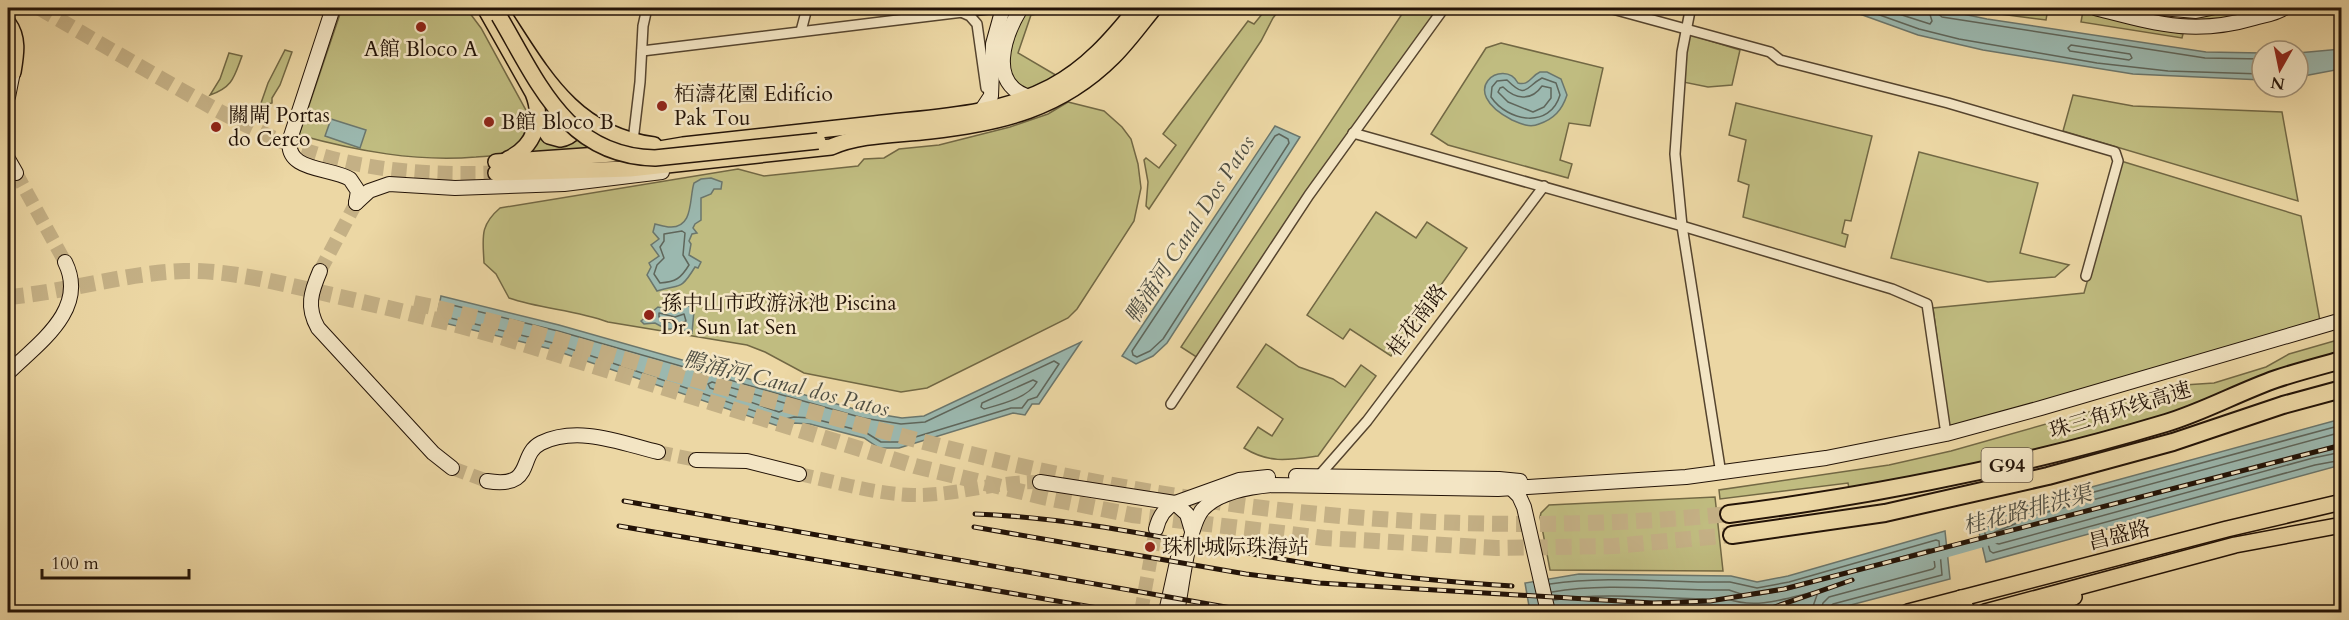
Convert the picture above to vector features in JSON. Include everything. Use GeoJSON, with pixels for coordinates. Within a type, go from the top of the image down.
{"type":"FeatureCollection","features":[{"type":"Feature","properties":{"kind":"highway","name":"珠三角环线高速"},"geometry":{"type":"LineString","coordinates":[[1728,514],[1800,505],[1906,486],[2043,457],[2168,423],[2276,379],[2342,360]]}},
{"type":"Feature","properties":{"kind":"highway","name":"珠三角环线高速"},"geometry":{"type":"LineString","coordinates":[[1732,535],[1885,513],[1982,492],[2173,442],[2283,405],[2342,389]]}},
{"type":"Feature","properties":{"kind":"main road"},"geometry":{"type":"LineString","coordinates":[[333,8],[289,145],[293,156],[300,163],[350,179],[358,191],[356,203],[369,191],[389,184],[455,188],[564,184],[641,176],[729,158]]}},
{"type":"Feature","properties":{"kind":"main road"},"geometry":{"type":"LineString","coordinates":[[484,8],[533,93],[538,108],[534,136],[524,148],[496,168]]}},
{"type":"Feature","properties":{"kind":"main road"},"geometry":{"type":"LineString","coordinates":[[984,107],[992,91],[993,44],[1003,8]]}},
{"type":"Feature","properties":{"kind":"main road"},"geometry":{"type":"LineString","coordinates":[[1021,8],[1006,35],[1003,61],[1006,76],[1011,85],[1020,93],[1030,96]]}},
{"type":"Feature","properties":{"kind":"main road"},"geometry":{"type":"LineString","coordinates":[[496,168],[642,152],[984,107],[1030,96],[1053,86],[1090,60],[1110,41],[1137,8]]}},
{"type":"Feature","properties":{"kind":"main road"},"geometry":{"type":"LineString","coordinates":[[496,10],[557,112],[578,132],[607,149],[636,157],[660,158],[818,141],[848,140],[986,123],[1033,110],[1067,93],[1099,70],[1120,50],[1154,8]]}},
{"type":"Feature","properties":{"kind":"main road"},"geometry":{"type":"LineString","coordinates":[[2095,8],[2159,24],[2194,28],[2231,25],[2285,8]]}},
{"type":"Feature","properties":{"kind":"main road"},"geometry":{"type":"LineString","coordinates":[[2161,8],[2196,11],[2211,8]]}},
{"type":"Feature","properties":{"kind":"main road"},"geometry":{"type":"LineString","coordinates":[[496,10],[553,88],[572,108],[602,129],[633,141],[655,145],[683,145]]}},
{"type":"Feature","properties":{"kind":"main road"},"geometry":{"type":"LineString","coordinates":[[8,23],[15,36],[16,50],[8,97]]}},
{"type":"Feature","properties":{"kind":"main road"},"geometry":{"type":"LineString","coordinates":[[538,120],[550,137],[566,138],[573,134],[577,126],[577,116],[572,108]]}},
{"type":"Feature","properties":{"kind":"main road"},"geometry":{"type":"LineString","coordinates":[[496,168],[630,169],[831,147],[848,140]]}},
{"type":"Feature","properties":{"kind":"main road"},"geometry":{"type":"LineString","coordinates":[[8,159],[16,173]]}},
{"type":"Feature","properties":{"kind":"main road"},"geometry":{"type":"LineString","coordinates":[[8,373],[55,328],[63,317],[72,285],[65,262]]}},
{"type":"Feature","properties":{"kind":"main road"},"geometry":{"type":"LineString","coordinates":[[320,271],[312,291],[310,307],[318,328],[433,453],[452,468]]}},
{"type":"Feature","properties":{"kind":"main road"},"geometry":{"type":"LineString","coordinates":[[1177,612],[1192,533],[1202,511],[1225,496],[1259,486],[1315,481],[1543,486],[1621,483],[1721,474],[1827,458],[1946,434],[2342,320]]}},
{"type":"Feature","properties":{"kind":"main road"},"geometry":{"type":"LineString","coordinates":[[487,481],[514,480],[521,473],[536,446],[551,439],[594,435],[658,452]]}},
{"type":"Feature","properties":{"kind":"main road"},"geometry":{"type":"LineString","coordinates":[[696,460],[747,461],[800,474]]}},
{"type":"Feature","properties":{"kind":"main road"},"geometry":{"type":"LineString","coordinates":[[1146,498],[1157,510],[1156,527],[1164,510],[1175,503],[1239,480],[1278,476],[1315,481]]}},
{"type":"Feature","properties":{"kind":"main road"},"geometry":{"type":"LineString","coordinates":[[1041,482],[1175,503],[1187,514],[1192,533]]}},
{"type":"Feature","properties":{"kind":"main road"},"geometry":{"type":"LineString","coordinates":[[1510,484],[1524,507],[1548,612]]}},
{"type":"Feature","properties":{"kind":"main road"},"geometry":{"type":"LineString","coordinates":[[1524,507],[1529,495],[1543,486]]}},
{"type":"Feature","properties":{"kind":"main road","name":"昌盛路"},"geometry":{"type":"LineString","coordinates":[[1908,612],[2342,502]]}},
{"type":"Feature","properties":{"kind":"main road"},"geometry":{"type":"LineString","coordinates":[[1167,612],[1184,524],[1175,503]]}},
{"type":"Feature","properties":{"kind":"main road","name":"昌盛路"},"geometry":{"type":"LineString","coordinates":[[1986,612],[2235,545],[2342,525]]}},
{"type":"Feature","properties":{"kind":"main road"},"geometry":{"type":"LineString","coordinates":[[2042,612],[2119,577]]}},
{"type":"Feature","properties":{"kind":"main road"},"geometry":{"type":"LineString","coordinates":[[1977,594],[1986,612]]}},
{"type":"Feature","properties":{"kind":"main road"},"geometry":{"type":"LineString","coordinates":[[1961,598],[1968,612]]}},
{"type":"Feature","properties":{"kind":"street"},"geometry":{"type":"LineString","coordinates":[[633,141],[643,26],[647,8]]}},
{"type":"Feature","properties":{"kind":"street"},"geometry":{"type":"LineString","coordinates":[[801,31],[807,8]]}},
{"type":"Feature","properties":{"kind":"street"},"geometry":{"type":"LineString","coordinates":[[642,51],[996,8]]}},
{"type":"Feature","properties":{"kind":"street"},"geometry":{"type":"LineString","coordinates":[[1171,404],[1309,195],[1444,8]]}},
{"type":"Feature","properties":{"kind":"street"},"geometry":{"type":"LineString","coordinates":[[1609,8],[1770,52],[1780,60],[1948,103],[2115,152],[2118,162],[2086,276]]}},
{"type":"Feature","properties":{"kind":"street"},"geometry":{"type":"LineString","coordinates":[[1690,11],[1682,52],[1676,154],[1682,226],[1721,474]]}},
{"type":"Feature","properties":{"kind":"street"},"geometry":{"type":"LineString","coordinates":[[956,12],[969,15],[977,26],[984,107]]}},
{"type":"Feature","properties":{"kind":"street"},"geometry":{"type":"LineString","coordinates":[[1353,133],[1682,226],[1892,289],[1927,304],[1946,434]]}},
{"type":"Feature","properties":{"kind":"street","name":"桂花南路"},"geometry":{"type":"LineString","coordinates":[[1315,481],[1367,421],[1544,186]]}},
{"type":"Feature","properties":{"kind":"shaded area"},"geometry":{"type":"Polygon","coordinates":[[[342,8],[466,8],[481,28],[528,114],[522,138],[509,150],[497,155],[431,158],[387,154],[299,135],[342,8]]]}},
{"type":"Feature","properties":{"kind":"shaded area"},"geometry":{"type":"Polygon","coordinates":[[[1025,8],[1047,8],[1043,13],[1031,15],[1018,53],[1059,77],[1025,91],[1010,71],[1008,51],[1025,8]]]}},
{"type":"Feature","properties":{"kind":"shaded area"},"geometry":{"type":"Polygon","coordinates":[[[1267,8],[1280,9],[1149,209],[1146,206],[1148,182],[1144,160],[1146,158],[1159,168],[1176,145],[1163,134],[1248,21],[1254,24],[1267,8]]]}},
{"type":"Feature","properties":{"kind":"shaded area"},"geometry":{"type":"Polygon","coordinates":[[[1406,8],[1440,8],[1198,358],[1181,347],[1406,8]]]}},
{"type":"Feature","properties":{"kind":"shaded area"},"geometry":{"type":"Polygon","coordinates":[[[1954,8],[2048,8],[2046,20],[1954,8]]]}},
{"type":"Feature","properties":{"kind":"shaded area"},"geometry":{"type":"Polygon","coordinates":[[[2114,8],[2132,9],[2184,19],[2199,18],[2240,8],[2264,8],[2220,20],[2183,23],[2114,8]]]}},
{"type":"Feature","properties":{"kind":"shaded area"},"geometry":{"type":"Polygon","coordinates":[[[2083,11],[2183,34],[2182,38],[2081,22],[2083,11]]]}},
{"type":"Feature","properties":{"kind":"shaded area"},"geometry":{"type":"Polygon","coordinates":[[[1688,34],[1740,50],[1732,85],[1708,87],[1683,82],[1688,34]]]}},
{"type":"Feature","properties":{"kind":"shaded area"},"geometry":{"type":"Polygon","coordinates":[[[1501,43],[1603,68],[1590,126],[1569,123],[1560,160],[1572,164],[1568,178],[1448,145],[1431,134],[1486,48],[1501,43]]]}},
{"type":"Feature","properties":{"kind":"shaded area"},"geometry":{"type":"Polygon","coordinates":[[[285,50],[292,52],[280,85],[272,98],[272,103],[260,106],[268,83],[285,50]]]}},
{"type":"Feature","properties":{"kind":"shaded area"},"geometry":{"type":"Polygon","coordinates":[[[229,53],[242,56],[232,80],[224,88],[210,95],[220,79],[229,53]]]}},
{"type":"Feature","properties":{"kind":"shaded area"},"geometry":{"type":"Polygon","coordinates":[[[2073,95],[2133,106],[2282,112],[2298,201],[2063,131],[2073,95]]]}},
{"type":"Feature","properties":{"kind":"shaded area"},"geometry":{"type":"Polygon","coordinates":[[[539,102],[627,145],[524,155],[539,102]]]}},
{"type":"Feature","properties":{"kind":"shaded area"},"geometry":{"type":"Polygon","coordinates":[[[1068,102],[1104,111],[1122,127],[1131,139],[1138,164],[1141,188],[1134,221],[1077,309],[1068,318],[927,388],[901,392],[804,373],[747,345],[608,322],[521,302],[509,298],[496,274],[484,263],[485,227],[500,208],[738,169],[764,176],[858,166],[864,159],[884,158],[899,149],[939,145],[1010,127],[1048,114],[1068,102]]]}},
{"type":"Feature","properties":{"kind":"shaded area"},"geometry":{"type":"Polygon","coordinates":[[[1736,103],[1872,136],[1851,221],[1845,220],[1842,233],[1848,235],[1845,247],[1743,217],[1749,185],[1738,181],[1746,140],[1729,135],[1736,103]]]}},
{"type":"Feature","properties":{"kind":"shaded area"},"geometry":{"type":"Polygon","coordinates":[[[1919,152],[2038,183],[2020,253],[2069,265],[2055,277],[1988,282],[1891,258],[1919,152]]]}},
{"type":"Feature","properties":{"kind":"shaded area"},"geometry":{"type":"Polygon","coordinates":[[[2121,161],[2301,216],[2320,321],[1949,430],[1933,308],[2084,293],[2121,161]]]}},
{"type":"Feature","properties":{"kind":"shaded area"},"geometry":{"type":"Polygon","coordinates":[[[1376,212],[1416,238],[1427,222],[1467,248],[1391,356],[1350,329],[1343,339],[1307,315],[1376,212]]]}},
{"type":"Feature","properties":{"kind":"shaded area"},"geometry":{"type":"Polygon","coordinates":[[[2341,339],[2341,357],[2167,420],[1850,493],[1848,483],[1720,499],[1719,490],[1889,465],[1951,451],[2184,385],[2214,383],[2266,367],[2289,354],[2341,339]]]}},
{"type":"Feature","properties":{"kind":"shaded area"},"geometry":{"type":"Polygon","coordinates":[[[1266,344],[1299,367],[1333,379],[1345,387],[1361,365],[1376,376],[1318,456],[1280,460],[1262,457],[1244,448],[1258,427],[1272,436],[1283,419],[1237,387],[1266,344]]]}},
{"type":"Feature","properties":{"kind":"shaded area"},"geometry":{"type":"Polygon","coordinates":[[[1715,497],[1723,571],[1550,570],[1540,517],[1549,505],[1715,497]]]}},
{"type":"Feature","properties":{"kind":"water"},"geometry":{"type":"Polygon","coordinates":[[[1843,8],[1934,8],[1987,19],[2206,52],[2250,53],[2250,79],[2133,74],[1983,50],[1918,35],[1843,8]]]}},
{"type":"Feature","properties":{"kind":"water"},"geometry":{"type":"Polygon","coordinates":[[[2341,49],[2341,69],[2310,75],[2310,52],[2341,49]]]}},
{"type":"Feature","properties":{"kind":"water"},"geometry":{"type":"Polygon","coordinates":[[[1540,72],[1547,72],[1561,79],[1567,95],[1557,113],[1544,122],[1532,126],[1512,120],[1495,109],[1486,98],[1485,88],[1488,80],[1495,75],[1511,76],[1522,84],[1540,72]]]}},
{"type":"Feature","properties":{"kind":"water"},"geometry":{"type":"Polygon","coordinates":[[[331,119],[366,130],[360,148],[325,136],[331,119]]]}},
{"type":"Feature","properties":{"kind":"water"},"geometry":{"type":"Polygon","coordinates":[[[1275,126],[1300,137],[1167,343],[1153,356],[1136,364],[1122,356],[1275,126]]]}},
{"type":"Feature","properties":{"kind":"water"},"geometry":{"type":"Polygon","coordinates":[[[711,178],[722,182],[721,189],[714,189],[711,194],[701,198],[701,220],[695,224],[693,228],[697,233],[692,234],[689,241],[691,244],[689,255],[701,262],[698,268],[695,267],[686,281],[679,286],[657,291],[647,275],[651,267],[649,263],[659,256],[651,245],[659,239],[653,232],[655,224],[670,227],[683,223],[689,211],[694,183],[701,179],[711,178]]]}},
{"type":"Feature","properties":{"kind":"water","name":"鴨涌河 Canal Dos Patos"},"geometry":{"type":"Polygon","coordinates":[[[441,296],[559,325],[865,412],[902,418],[924,416],[1081,342],[1039,404],[1032,404],[1025,415],[1013,413],[899,448],[879,448],[864,438],[810,424],[794,423],[784,428],[551,349],[436,321],[441,296]]]}},
{"type":"Feature","properties":{"kind":"water"},"geometry":{"type":"Polygon","coordinates":[[[687,304],[694,311],[692,333],[680,329],[666,329],[655,323],[644,324],[641,321],[658,307],[674,311],[687,304]]]}},
{"type":"Feature","properties":{"kind":"water"},"geometry":{"type":"Polygon","coordinates":[[[2341,419],[2341,465],[1986,562],[1977,524],[2033,503],[2341,419]]]}},
{"type":"Feature","properties":{"kind":"water"},"geometry":{"type":"Polygon","coordinates":[[[1945,531],[1950,579],[1824,612],[1530,612],[1525,583],[1579,574],[1731,576],[1757,582],[1788,576],[1945,531]]]}},
{"type":"Feature","properties":{"kind":"waterway","name":"桂花路排洪渠"},"geometry":{"type":"LineString","coordinates":[[1934,556],[1994,539]]}},
{"type":"Feature","properties":{"kind":"tunnel"},"geometry":{"type":"LineString","coordinates":[[39,8],[224,114],[261,133],[300,148],[342,161],[385,169],[429,173],[496,173]]}},
{"type":"Feature","properties":{"kind":"tunnel"},"geometry":{"type":"LineString","coordinates":[[16,173],[65,262]]}},
{"type":"Feature","properties":{"kind":"tunnel"},"geometry":{"type":"LineString","coordinates":[[320,271],[356,203]]}},
{"type":"Feature","properties":{"kind":"tunnel"},"geometry":{"type":"LineString","coordinates":[[8,297],[162,272],[201,271],[252,277],[501,337],[915,466],[1047,498],[1132,515],[1324,538],[1497,548],[1614,546],[1732,535]]}},
{"type":"Feature","properties":{"kind":"tunnel"},"geometry":{"type":"LineString","coordinates":[[414,303],[505,325],[728,389],[947,448],[1043,471],[1140,490],[1237,505],[1335,516],[1433,522],[1532,524],[1631,521],[1729,514]]}},
{"type":"Feature","properties":{"kind":"tunnel"},"geometry":{"type":"LineString","coordinates":[[658,452],[696,460]]}},
{"type":"Feature","properties":{"kind":"tunnel"},"geometry":{"type":"LineString","coordinates":[[452,468],[487,481]]}},
{"type":"Feature","properties":{"kind":"tunnel"},"geometry":{"type":"LineString","coordinates":[[799,474],[870,490],[913,495],[1040,482]]}},
{"type":"Feature","properties":{"kind":"tunnel"},"geometry":{"type":"LineString","coordinates":[[1141,612],[1156,529]]}},
{"type":"Feature","properties":{"kind":"railway"},"geometry":{"type":"LineString","coordinates":[[974,527],[1246,574],[1319,583],[1653,603],[1710,601],[1784,589],[2342,445]]}},
{"type":"Feature","properties":{"kind":"railway"},"geometry":{"type":"LineString","coordinates":[[624,501],[1254,612]]}},
{"type":"Feature","properties":{"kind":"railway"},"geometry":{"type":"LineString","coordinates":[[975,514],[1104,527],[1366,572],[1512,586]]}},
{"type":"Feature","properties":{"kind":"railway"},"geometry":{"type":"LineString","coordinates":[[619,526],[1121,612]]}},
{"type":"Feature","properties":{"kind":"railway"},"geometry":{"type":"LineString","coordinates":[[1760,612],[1852,580]]}},
{"type":"Feature","properties":{"kind":"place","name":"A館 Bloco A"},"geometry":{"type":"Point","coordinates":[421,27]}},
{"type":"Feature","properties":{"kind":"place","name":"栢濤花園 Edifício Pak Tou"},"geometry":{"type":"Point","coordinates":[662,106]}},
{"type":"Feature","properties":{"kind":"place","name":"B館 Bloco B"},"geometry":{"type":"Point","coordinates":[489,122]}},
{"type":"Feature","properties":{"kind":"place","name":"關閘 Portas do Cerco"},"geometry":{"type":"Point","coordinates":[216,127]}},
{"type":"Feature","properties":{"kind":"place","name":"孫中山市政游泳池 Piscina Dr. Sun Iat Sen"},"geometry":{"type":"Point","coordinates":[649,315]}},
{"type":"Feature","properties":{"kind":"place","name":"珠机城际珠海站"},"geometry":{"type":"Point","coordinates":[1150,547]}},
{"type":"Feature","properties":{"kind":"water label","name":"鴨涌河 Canal dos Patos"},"geometry":{"type":"Point","coordinates":[786,383]}}]}
